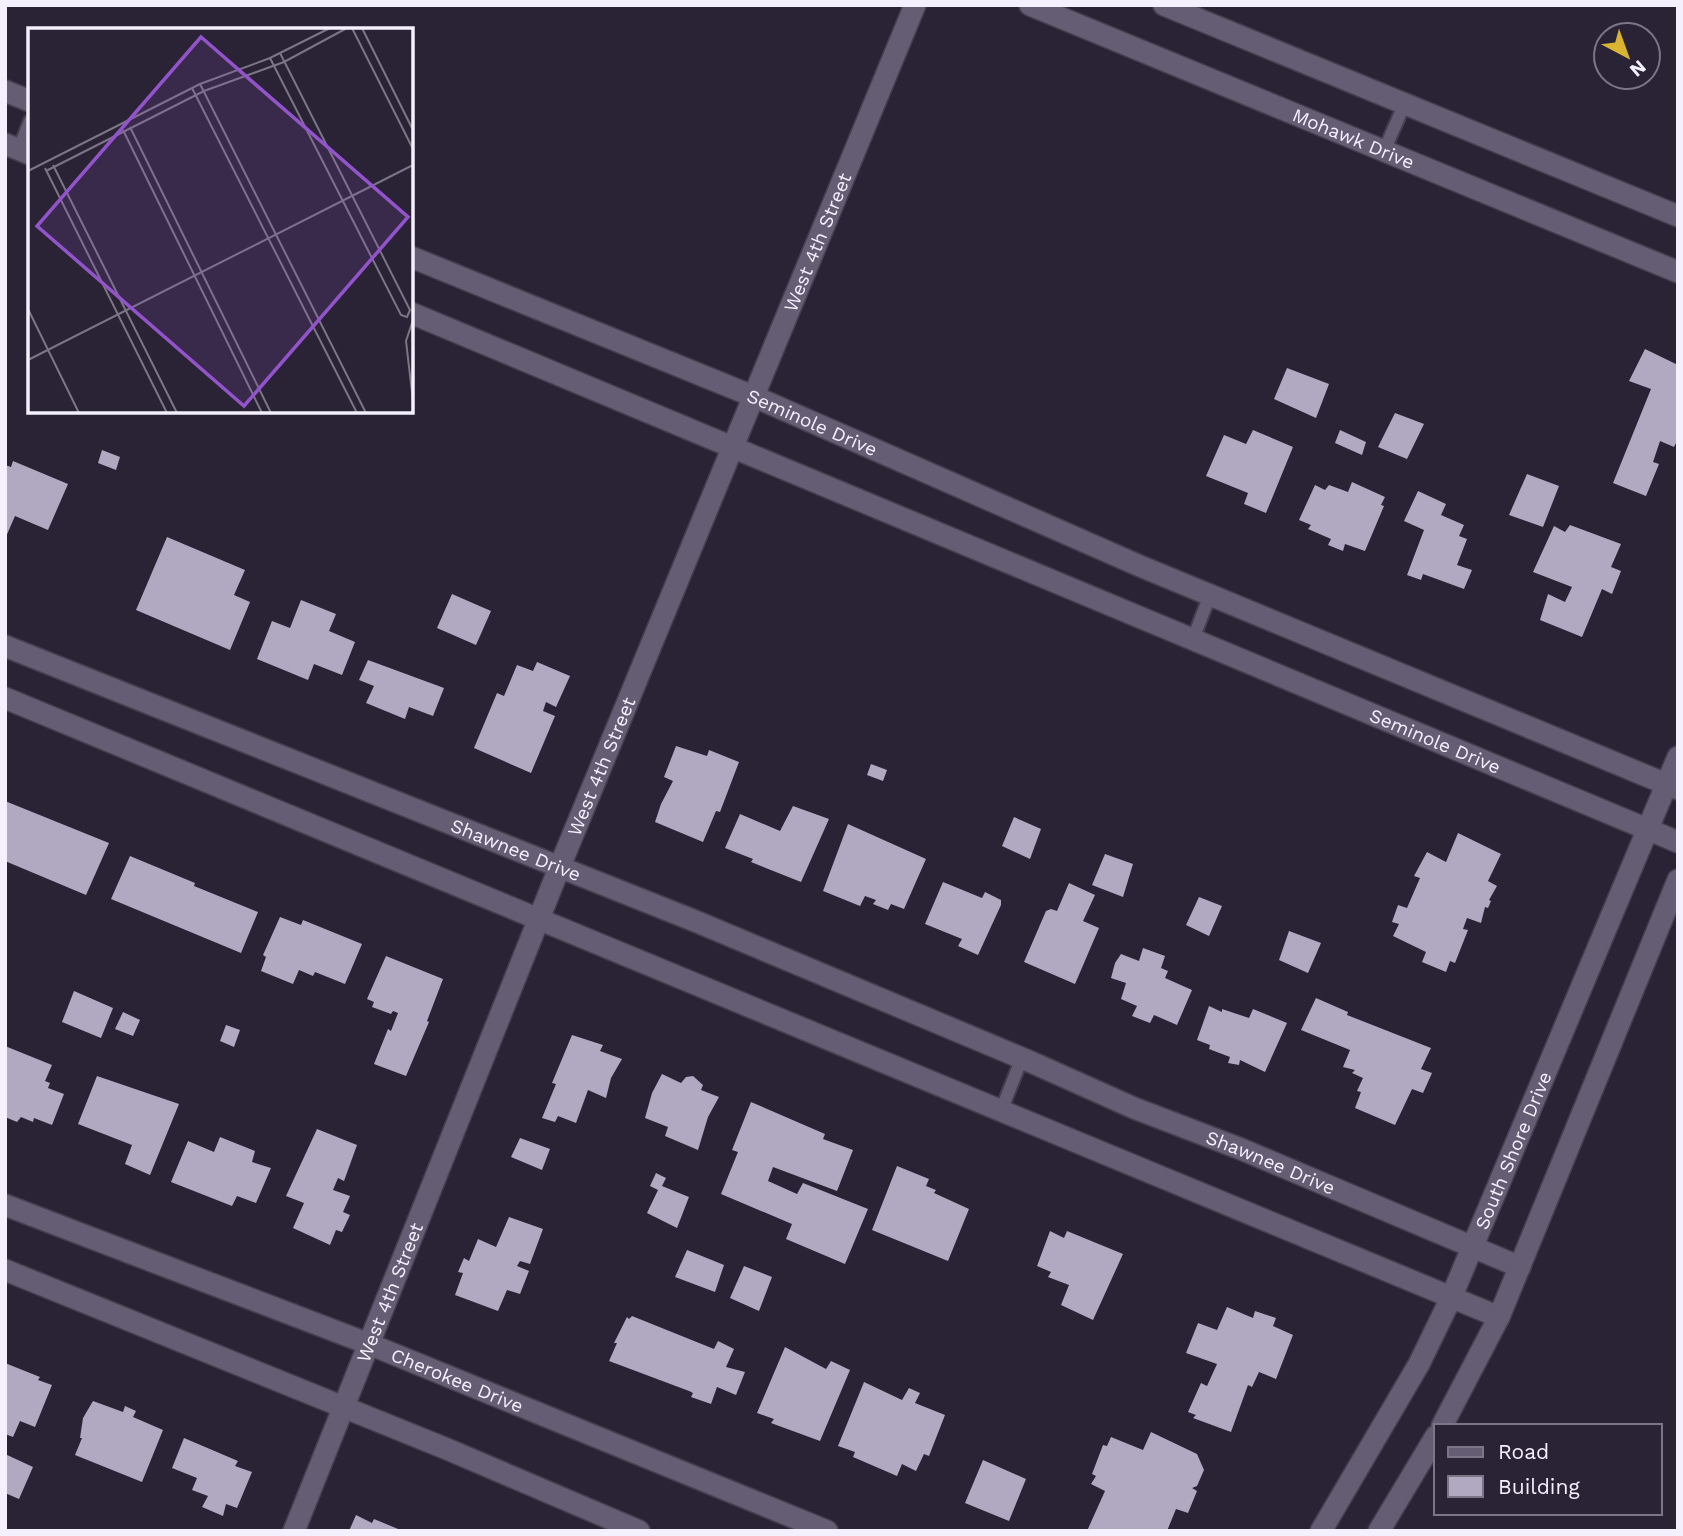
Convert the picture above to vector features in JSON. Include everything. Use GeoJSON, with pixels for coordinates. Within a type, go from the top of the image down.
{"type":"FeatureCollection","features":[{"type":"Feature","properties":{"kind":"street","name":"West 4th Street"},"geometry":{"type":"LineString","coordinates":[[294,1531],[560,866],[915,5]]}},
{"type":"Feature","properties":{"kind":"street","name":"Mohawk Drive"},"geometry":{"type":"LineString","coordinates":[[1030,5],[1678,272]]}},
{"type":"Feature","properties":{"kind":"street"},"geometry":{"type":"LineString","coordinates":[[1164,5],[1678,216]]}},
{"type":"Feature","properties":{"kind":"street"},"geometry":{"type":"LineString","coordinates":[[5,91],[28,100]]}},
{"type":"Feature","properties":{"kind":"street","name":"Seminole Drive"},"geometry":{"type":"LineString","coordinates":[[413,258],[755,397],[1210,595],[1672,787]]}},
{"type":"Feature","properties":{"kind":"street","name":"Seminole Drive"},"geometry":{"type":"LineString","coordinates":[[413,314],[1678,842]]}},
{"type":"Feature","properties":{"kind":"street","name":"Shawnee Drive"},"geometry":{"type":"LineString","coordinates":[[5,646],[560,866],[1022,1058],[1134,1108],[1241,1149],[1520,1266]]}},
{"type":"Feature","properties":{"kind":"street"},"geometry":{"type":"LineString","coordinates":[[5,698],[1499,1317]]}},
{"type":"Feature","properties":{"kind":"street","name":"South Shore Drive"},"geometry":{"type":"LineString","coordinates":[[1321,1531],[1419,1364],[1451,1298],[1647,830],[1672,787],[1678,757]]}},
{"type":"Feature","properties":{"kind":"street"},"geometry":{"type":"LineString","coordinates":[[1443,1424],[1499,1317],[1678,880]]}},
{"type":"Feature","properties":{"kind":"street","name":"Cherokee Drive"},"geometry":{"type":"LineString","coordinates":[[5,1205],[369,1344],[827,1531]]}},
{"type":"Feature","properties":{"kind":"street"},"geometry":{"type":"LineString","coordinates":[[5,1270],[639,1531]]}},
{"type":"Feature","properties":{"kind":"street"},"geometry":{"type":"LineString","coordinates":[[1379,1531],[1434,1439]]}},
{"type":"Feature","properties":{"kind":"lane"},"geometry":{"type":"LineString","coordinates":[[1384,151],[1405,103]]}},
{"type":"Feature","properties":{"kind":"lane"},"geometry":{"type":"LineString","coordinates":[[18,149],[28,126]]}},
{"type":"Feature","properties":{"kind":"lane"},"geometry":{"type":"LineString","coordinates":[[1193,639],[1210,595]]}},
{"type":"Feature","properties":{"kind":"lane"},"geometry":{"type":"LineString","coordinates":[[1001,1111],[1022,1058]]}},
{"type":"Feature","properties":{"kind":"building"},"geometry":{"type":"Polygon","coordinates":[[[1645,349],[1678,365],[1678,439],[1674,447],[1660,441],[1653,462],[1659,464],[1646,496],[1613,483],[1651,389],[1629,381],[1645,349]]]}},
{"type":"Feature","properties":{"kind":"building"},"geometry":{"type":"Polygon","coordinates":[[[1287,368],[1329,384],[1316,418],[1274,399],[1287,368]]]}},
{"type":"Feature","properties":{"kind":"building"},"geometry":{"type":"Polygon","coordinates":[[[1395,413],[1424,424],[1407,459],[1378,447],[1395,413]]]}},
{"type":"Feature","properties":{"kind":"building"},"geometry":{"type":"Polygon","coordinates":[[[1253,430],[1293,447],[1266,513],[1244,504],[1248,493],[1206,476],[1224,435],[1246,444],[1253,430]]]}},
{"type":"Feature","properties":{"kind":"building"},"geometry":{"type":"Polygon","coordinates":[[[1340,430],[1366,442],[1362,455],[1335,443],[1340,430]]]}},
{"type":"Feature","properties":{"kind":"building"},"geometry":{"type":"Polygon","coordinates":[[[102,450],[120,457],[116,470],[98,463],[102,450]]]}},
{"type":"Feature","properties":{"kind":"building"},"geometry":{"type":"Polygon","coordinates":[[[13,461],[68,484],[48,530],[15,516],[5,539],[5,465],[11,467],[13,461]]]}},
{"type":"Feature","properties":{"kind":"building"},"geometry":{"type":"Polygon","coordinates":[[[1527,474],[1559,486],[1543,527],[1509,515],[1527,474]]]}},
{"type":"Feature","properties":{"kind":"building"},"geometry":{"type":"Polygon","coordinates":[[[1352,482],[1385,497],[1381,505],[1384,506],[1365,551],[1345,544],[1343,551],[1328,545],[1331,539],[1308,529],[1311,525],[1299,520],[1315,485],[1325,490],[1329,485],[1348,492],[1352,482]]]}},
{"type":"Feature","properties":{"kind":"building"},"geometry":{"type":"Polygon","coordinates":[[[1418,491],[1446,504],[1441,515],[1464,525],[1459,536],[1467,539],[1457,565],[1472,570],[1464,589],[1423,574],[1421,580],[1407,575],[1424,530],[1404,521],[1418,491]]]}},
{"type":"Feature","properties":{"kind":"building"},"geometry":{"type":"Polygon","coordinates":[[[1570,525],[1621,544],[1611,567],[1621,571],[1612,594],[1602,589],[1582,637],[1540,620],[1548,594],[1565,602],[1572,587],[1533,572],[1554,526],[1565,532],[1570,525]]]}},
{"type":"Feature","properties":{"kind":"building"},"geometry":{"type":"Polygon","coordinates":[[[167,537],[245,570],[234,595],[250,602],[230,650],[136,610],[167,537]]]}},
{"type":"Feature","properties":{"kind":"building"},"geometry":{"type":"Polygon","coordinates":[[[452,594],[491,611],[476,645],[437,628],[452,594]]]}},
{"type":"Feature","properties":{"kind":"building"},"geometry":{"type":"Polygon","coordinates":[[[301,600],[336,614],[329,631],[355,642],[342,675],[314,664],[308,680],[257,659],[272,621],[290,628],[301,600]]]}},
{"type":"Feature","properties":{"kind":"building"},"geometry":{"type":"Polygon","coordinates":[[[368,660],[444,688],[433,716],[409,707],[405,719],[366,703],[374,686],[359,680],[368,660]]]}},
{"type":"Feature","properties":{"kind":"building"},"geometry":{"type":"Polygon","coordinates":[[[537,662],[570,676],[556,707],[546,702],[543,711],[555,716],[531,773],[474,748],[497,693],[504,696],[517,665],[533,671],[537,662]]]}},
{"type":"Feature","properties":{"kind":"building"},"geometry":{"type":"Polygon","coordinates":[[[676,746],[707,756],[709,750],[739,762],[720,812],[716,811],[703,842],[655,822],[673,781],[664,777],[676,746]]]}},
{"type":"Feature","properties":{"kind":"building"},"geometry":{"type":"Polygon","coordinates":[[[871,764],[887,770],[883,781],[867,775],[871,764]]]}},
{"type":"Feature","properties":{"kind":"building"},"geometry":{"type":"Polygon","coordinates":[[[5,801],[109,843],[86,895],[5,861],[5,801]]]}},
{"type":"Feature","properties":{"kind":"building"},"geometry":{"type":"Polygon","coordinates":[[[793,806],[829,819],[801,882],[751,862],[753,859],[725,848],[740,814],[780,831],[793,806]]]}},
{"type":"Feature","properties":{"kind":"building"},"geometry":{"type":"Polygon","coordinates":[[[1014,817],[1041,829],[1030,859],[1002,846],[1014,817]]]}},
{"type":"Feature","properties":{"kind":"building"},"geometry":{"type":"Polygon","coordinates":[[[848,824],[926,859],[904,909],[891,904],[888,910],[873,904],[876,900],[865,896],[860,906],[823,891],[848,824]]]}},
{"type":"Feature","properties":{"kind":"building"},"geometry":{"type":"Polygon","coordinates":[[[1458,833],[1501,854],[1488,881],[1497,886],[1489,900],[1491,901],[1488,908],[1485,907],[1481,923],[1467,918],[1463,929],[1468,930],[1455,963],[1450,961],[1446,972],[1422,962],[1426,952],[1393,936],[1399,924],[1392,922],[1398,905],[1407,908],[1420,878],[1414,876],[1427,852],[1446,862],[1458,833]]]}},
{"type":"Feature","properties":{"kind":"building"},"geometry":{"type":"Polygon","coordinates":[[[1105,854],[1133,864],[1123,897],[1092,885],[1105,854]]]}},
{"type":"Feature","properties":{"kind":"building"},"geometry":{"type":"Polygon","coordinates":[[[130,856],[258,912],[241,953],[111,899],[130,856]]]}},
{"type":"Feature","properties":{"kind":"building"},"geometry":{"type":"Polygon","coordinates":[[[943,882],[982,898],[985,892],[1001,900],[978,955],[958,946],[962,939],[925,924],[943,882]]]}},
{"type":"Feature","properties":{"kind":"building"},"geometry":{"type":"Polygon","coordinates":[[[1069,883],[1095,895],[1083,921],[1099,928],[1075,984],[1024,962],[1046,911],[1057,911],[1069,883]]]}},
{"type":"Feature","properties":{"kind":"building"},"geometry":{"type":"Polygon","coordinates":[[[1199,897],[1222,906],[1209,936],[1186,925],[1199,897]]]}},
{"type":"Feature","properties":{"kind":"building"},"geometry":{"type":"Polygon","coordinates":[[[280,917],[301,925],[303,920],[362,944],[345,984],[315,972],[313,976],[299,970],[293,984],[261,971],[266,957],[263,955],[280,917]]]}},
{"type":"Feature","properties":{"kind":"building"},"geometry":{"type":"Polygon","coordinates":[[[1289,931],[1321,943],[1308,973],[1279,960],[1289,931]]]}},
{"type":"Feature","properties":{"kind":"building"},"geometry":{"type":"Polygon","coordinates":[[[1143,948],[1165,956],[1161,968],[1168,971],[1165,978],[1192,990],[1177,1025],[1154,1015],[1150,1023],[1132,1016],[1137,1006],[1121,999],[1126,983],[1111,978],[1121,954],[1139,961],[1143,948]]]}},
{"type":"Feature","properties":{"kind":"building"},"geometry":{"type":"Polygon","coordinates":[[[386,956],[443,979],[427,1021],[429,1022],[406,1076],[374,1064],[388,1029],[391,1031],[398,1013],[393,1011],[391,1014],[372,1007],[374,1002],[367,999],[386,956]]]}},
{"type":"Feature","properties":{"kind":"building"},"geometry":{"type":"Polygon","coordinates":[[[74,991],[113,1008],[101,1038],[62,1022],[74,991]]]}},
{"type":"Feature","properties":{"kind":"building"},"geometry":{"type":"Polygon","coordinates":[[[1316,998],[1348,1012],[1347,1015],[1431,1048],[1421,1069],[1432,1073],[1423,1093],[1412,1089],[1395,1125],[1355,1108],[1361,1092],[1357,1091],[1363,1078],[1352,1073],[1355,1070],[1343,1067],[1350,1050],[1301,1030],[1316,998]]]}},
{"type":"Feature","properties":{"kind":"building"},"geometry":{"type":"Polygon","coordinates":[[[1209,1006],[1249,1018],[1253,1009],[1287,1023],[1265,1072],[1240,1060],[1239,1065],[1228,1063],[1230,1057],[1209,1049],[1210,1045],[1197,1040],[1209,1006]]]}},
{"type":"Feature","properties":{"kind":"building"},"geometry":{"type":"Polygon","coordinates":[[[123,1012],[140,1020],[133,1036],[115,1029],[123,1012]]]}},
{"type":"Feature","properties":{"kind":"building"},"geometry":{"type":"Polygon","coordinates":[[[226,1025],[240,1030],[234,1047],[220,1041],[226,1025]]]}},
{"type":"Feature","properties":{"kind":"building"},"geometry":{"type":"Polygon","coordinates":[[[572,1035],[603,1045],[600,1051],[622,1059],[611,1078],[606,1098],[588,1090],[576,1123],[558,1116],[555,1122],[542,1118],[556,1084],[552,1083],[572,1035]]]}},
{"type":"Feature","properties":{"kind":"building"},"geometry":{"type":"Polygon","coordinates":[[[5,1046],[52,1065],[45,1081],[50,1083],[48,1088],[64,1094],[52,1125],[34,1118],[33,1122],[21,1117],[17,1122],[5,1117],[5,1046]]]}},
{"type":"Feature","properties":{"kind":"building"},"geometry":{"type":"Polygon","coordinates":[[[662,1074],[681,1083],[686,1077],[693,1076],[703,1085],[701,1090],[719,1097],[708,1117],[698,1150],[665,1136],[668,1127],[645,1118],[652,1093],[662,1074]]]}},
{"type":"Feature","properties":{"kind":"building"},"geometry":{"type":"Polygon","coordinates":[[[97,1076],[179,1104],[150,1175],[125,1164],[132,1145],[78,1124],[97,1076]]]}},
{"type":"Feature","properties":{"kind":"building"},"geometry":{"type":"Polygon","coordinates":[[[751,1102],[825,1134],[823,1139],[853,1150],[837,1191],[773,1167],[768,1181],[797,1194],[803,1183],[868,1209],[845,1264],[786,1239],[792,1224],[721,1194],[738,1152],[732,1150],[751,1102]]]}},
{"type":"Feature","properties":{"kind":"building"},"geometry":{"type":"Polygon","coordinates":[[[317,1129],[357,1145],[344,1181],[338,1178],[333,1190],[350,1196],[343,1212],[350,1215],[342,1232],[336,1230],[330,1245],[293,1228],[304,1203],[286,1196],[317,1129]]]}},
{"type":"Feature","properties":{"kind":"building"},"geometry":{"type":"Polygon","coordinates":[[[220,1137],[255,1151],[252,1162],[271,1168],[256,1203],[237,1196],[232,1206],[171,1182],[188,1141],[214,1152],[220,1137]]]}},
{"type":"Feature","properties":{"kind":"building"},"geometry":{"type":"Polygon","coordinates":[[[520,1138],[550,1149],[542,1170],[511,1157],[520,1138]]]}},
{"type":"Feature","properties":{"kind":"building"},"geometry":{"type":"Polygon","coordinates":[[[897,1166],[929,1179],[926,1186],[936,1190],[934,1193],[969,1209],[948,1261],[872,1230],[897,1166]]]}},
{"type":"Feature","properties":{"kind":"building"},"geometry":{"type":"Polygon","coordinates":[[[656,1173],[666,1178],[662,1186],[689,1197],[677,1228],[647,1213],[658,1190],[650,1186],[656,1173]]]}},
{"type":"Feature","properties":{"kind":"building"},"geometry":{"type":"Polygon","coordinates":[[[509,1217],[543,1229],[530,1264],[520,1261],[517,1266],[529,1271],[520,1294],[507,1290],[498,1311],[455,1295],[463,1273],[458,1272],[464,1258],[469,1261],[478,1239],[496,1247],[509,1217]]]}},
{"type":"Feature","properties":{"kind":"building"},"geometry":{"type":"Polygon","coordinates":[[[1050,1231],[1064,1238],[1067,1231],[1123,1254],[1093,1320],[1061,1305],[1069,1285],[1048,1277],[1051,1272],[1037,1266],[1050,1231]]]}},
{"type":"Feature","properties":{"kind":"building"},"geometry":{"type":"Polygon","coordinates":[[[687,1250],[724,1265],[715,1292],[675,1277],[687,1250]]]}},
{"type":"Feature","properties":{"kind":"building"},"geometry":{"type":"Polygon","coordinates":[[[744,1266],[772,1277],[759,1311],[730,1298],[744,1266]]]}},
{"type":"Feature","properties":{"kind":"building"},"geometry":{"type":"Polygon","coordinates":[[[1227,1307],[1253,1318],[1255,1311],[1276,1318],[1273,1326],[1293,1335],[1276,1379],[1259,1372],[1252,1387],[1248,1385],[1231,1432],[1193,1418],[1196,1415],[1188,1412],[1201,1383],[1207,1386],[1217,1364],[1186,1353],[1198,1323],[1217,1330],[1227,1307]]]}},
{"type":"Feature","properties":{"kind":"building"},"geometry":{"type":"Polygon","coordinates":[[[632,1316],[714,1349],[718,1341],[734,1349],[726,1367],[745,1372],[736,1395],[717,1387],[711,1404],[691,1397],[693,1393],[689,1391],[609,1361],[617,1343],[614,1343],[627,1317],[629,1319],[632,1316]]]}},
{"type":"Feature","properties":{"kind":"building"},"geometry":{"type":"Polygon","coordinates":[[[785,1347],[826,1369],[831,1361],[850,1370],[820,1441],[771,1423],[774,1419],[757,1413],[785,1347]]]}},
{"type":"Feature","properties":{"kind":"building"},"geometry":{"type":"Polygon","coordinates":[[[5,1363],[40,1377],[38,1380],[52,1385],[35,1427],[20,1421],[13,1437],[5,1434],[5,1363]]]}},
{"type":"Feature","properties":{"kind":"building"},"geometry":{"type":"Polygon","coordinates":[[[864,1382],[902,1400],[909,1388],[920,1393],[915,1403],[945,1415],[929,1456],[924,1454],[916,1471],[902,1464],[897,1476],[853,1457],[855,1452],[838,1446],[864,1382]]]}},
{"type":"Feature","properties":{"kind":"building"},"geometry":{"type":"Polygon","coordinates":[[[93,1401],[123,1412],[125,1406],[136,1411],[133,1417],[163,1430],[142,1482],[75,1455],[82,1438],[83,1418],[93,1401]]]}},
{"type":"Feature","properties":{"kind":"building"},"geometry":{"type":"Polygon","coordinates":[[[1151,1432],[1197,1454],[1204,1470],[1197,1486],[1192,1488],[1197,1491],[1188,1513],[1176,1509],[1167,1531],[1087,1531],[1105,1491],[1091,1484],[1096,1476],[1092,1474],[1103,1445],[1107,1446],[1111,1437],[1143,1450],[1151,1432]]]}},
{"type":"Feature","properties":{"kind":"building"},"geometry":{"type":"Polygon","coordinates":[[[184,1438],[238,1461],[235,1466],[252,1472],[237,1508],[226,1504],[223,1516],[202,1507],[208,1496],[192,1490],[197,1478],[172,1468],[184,1438]]]}},
{"type":"Feature","properties":{"kind":"building"},"geometry":{"type":"Polygon","coordinates":[[[5,1454],[33,1467],[19,1499],[5,1493],[5,1454]]]}},
{"type":"Feature","properties":{"kind":"building"},"geometry":{"type":"Polygon","coordinates":[[[983,1460],[1026,1479],[1009,1521],[965,1503],[983,1460]]]}},
{"type":"Feature","properties":{"kind":"building"},"geometry":{"type":"Polygon","coordinates":[[[356,1515],[372,1523],[374,1519],[403,1531],[349,1531],[356,1515]]]}}]}
